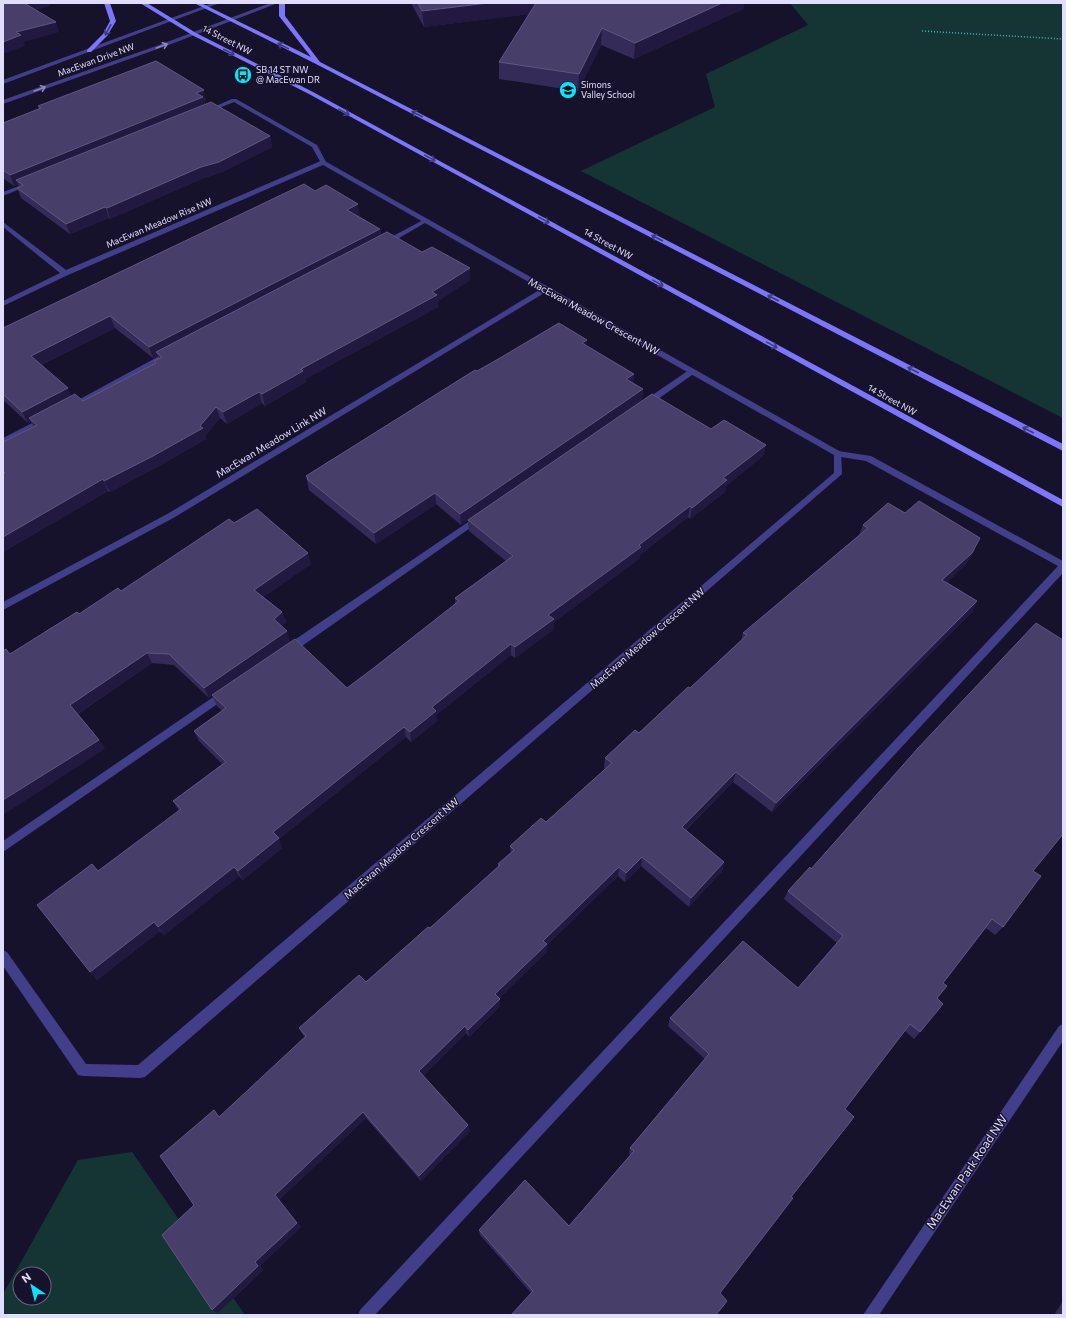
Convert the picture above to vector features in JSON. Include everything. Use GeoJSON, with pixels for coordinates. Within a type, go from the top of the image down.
{"type":"FeatureCollection","features":[{"type":"Feature","properties":{"kind":"main road"},"geometry":{"type":"LineString","coordinates":[[89,51],[105,35],[113,21],[107,3]]}},
{"type":"Feature","properties":{"kind":"main road","name":"14 Street NW"},"geometry":{"type":"LineString","coordinates":[[143,3],[194,34],[317,97],[1063,504]]}},
{"type":"Feature","properties":{"kind":"main road","name":"14 Street NW"},"geometry":{"type":"LineString","coordinates":[[197,3],[318,63],[1063,448]]}},
{"type":"Feature","properties":{"kind":"main road"},"geometry":{"type":"LineString","coordinates":[[282,3],[282,16],[318,63]]}},
{"type":"Feature","properties":{"kind":"street","name":"MacEwan Drive NW"},"geometry":{"type":"LineString","coordinates":[[3,82],[217,3]]}},
{"type":"Feature","properties":{"kind":"street","name":"MacEwan Drive NW"},"geometry":{"type":"LineString","coordinates":[[3,102],[194,34],[275,3]]}},
{"type":"Feature","properties":{"kind":"street"},"geometry":{"type":"LineString","coordinates":[[198,115],[234,100],[315,146],[323,162]]}},
{"type":"Feature","properties":{"kind":"street","name":"MacEwan Meadow Crescent NW"},"geometry":{"type":"LineString","coordinates":[[3,956],[83,1070],[140,1072],[838,474],[838,454],[323,162]]}},
{"type":"Feature","properties":{"kind":"street","name":"MacEwan Meadow Rise NW"},"geometry":{"type":"LineString","coordinates":[[3,304],[65,274],[323,162]]}},
{"type":"Feature","properties":{"kind":"street"},"geometry":{"type":"LineString","coordinates":[[3,194],[39,180]]}},
{"type":"Feature","properties":{"kind":"street"},"geometry":{"type":"LineString","coordinates":[[378,246],[427,220]]}},
{"type":"Feature","properties":{"kind":"street"},"geometry":{"type":"LineString","coordinates":[[3,224],[65,274]]}},
{"type":"Feature","properties":{"kind":"street","name":"MacEwan Meadow Link NW"},"geometry":{"type":"LineString","coordinates":[[3,606],[172,515],[546,289]]}},
{"type":"Feature","properties":{"kind":"street"},"geometry":{"type":"LineString","coordinates":[[67,408],[173,353]]}},
{"type":"Feature","properties":{"kind":"street"},"geometry":{"type":"LineString","coordinates":[[639,407],[692,371]]}},
{"type":"Feature","properties":{"kind":"street"},"geometry":{"type":"LineString","coordinates":[[3,442],[52,416]]}},
{"type":"Feature","properties":{"kind":"street"},"geometry":{"type":"LineString","coordinates":[[365,1315],[1063,566],[868,458],[838,454]]}},
{"type":"Feature","properties":{"kind":"street"},"geometry":{"type":"LineString","coordinates":[[278,656],[488,512]]}},
{"type":"Feature","properties":{"kind":"street"},"geometry":{"type":"LineString","coordinates":[[3,847],[233,688]]}},
{"type":"Feature","properties":{"kind":"street","name":"MacEwan Park Road NW"},"geometry":{"type":"LineString","coordinates":[[870,1315],[1063,1030]]}},
{"type":"Feature","properties":{"kind":"path"},"geometry":{"type":"LineString","coordinates":[[922,31],[1063,39]]}},
{"type":"Feature","properties":{"kind":"green space"},"geometry":{"type":"Polygon","coordinates":[[[790,3],[1063,3],[1063,418],[581,171],[715,107],[706,74],[808,25],[790,3]]]}},
{"type":"Feature","properties":{"kind":"green space"},"geometry":{"type":"Polygon","coordinates":[[[132,1152],[245,1315],[3,1315],[3,1294],[12,1278],[12,1306],[52,1306],[52,1266],[19,1266],[78,1160],[132,1152]]]}},
{"type":"Feature","properties":{"kind":"building"},"geometry":{"type":"Polygon","coordinates":[[[3,3],[24,3],[56,22],[16,32],[21,35],[3,42],[3,3]]]}},
{"type":"Feature","properties":{"kind":"building"},"geometry":{"type":"Polygon","coordinates":[[[418,3],[488,3],[422,11],[418,3]]]}},
{"type":"Feature","properties":{"kind":"building"},"geometry":{"type":"Polygon","coordinates":[[[536,3],[722,3],[635,43],[602,28],[579,74],[499,62],[536,3]]]}},
{"type":"Feature","properties":{"kind":"building"},"geometry":{"type":"Polygon","coordinates":[[[156,61],[204,90],[196,93],[203,97],[10,175],[3,170],[3,123],[41,108],[38,106],[156,61]]]}},
{"type":"Feature","properties":{"kind":"building"},"geometry":{"type":"Polygon","coordinates":[[[211,102],[270,136],[219,162],[201,167],[107,208],[105,207],[66,224],[17,188],[23,185],[16,180],[211,102]]]}},
{"type":"Feature","properties":{"kind":"building"},"geometry":{"type":"Polygon","coordinates":[[[304,184],[315,191],[326,185],[358,204],[347,210],[380,229],[149,347],[110,316],[31,356],[68,388],[22,412],[3,394],[3,328],[304,184]]]}},
{"type":"Feature","properties":{"kind":"building"},"geometry":{"type":"Polygon","coordinates":[[[387,232],[422,252],[432,247],[470,268],[432,292],[437,295],[301,369],[303,371],[262,394],[259,392],[223,412],[216,407],[200,426],[203,428],[104,481],[103,479],[3,537],[3,474],[5,473],[3,471],[3,442],[37,425],[29,418],[75,394],[83,401],[156,363],[154,361],[162,357],[156,352],[387,232]]]}},
{"type":"Feature","properties":{"kind":"building"},"geometry":{"type":"Polygon","coordinates":[[[559,323],[587,340],[582,343],[634,374],[626,379],[643,389],[460,514],[435,493],[374,533],[307,479],[308,478],[306,476],[475,370],[477,371],[559,323]]]}},
{"type":"Feature","properties":{"kind":"building"},"geometry":{"type":"Polygon","coordinates":[[[652,394],[711,429],[724,420],[766,445],[723,478],[727,480],[692,508],[690,506],[639,545],[641,547],[548,615],[554,619],[515,647],[511,644],[432,707],[436,711],[410,732],[404,727],[273,832],[279,838],[238,871],[234,867],[158,927],[154,922],[90,972],[37,905],[92,864],[98,871],[181,809],[173,801],[226,762],[194,731],[226,708],[212,695],[295,639],[347,688],[459,601],[455,598],[513,556],[468,520],[652,394]]]}},
{"type":"Feature","properties":{"kind":"building"},"geometry":{"type":"Polygon","coordinates":[[[919,501],[980,538],[972,553],[942,580],[977,601],[776,803],[736,772],[682,827],[724,862],[691,898],[642,857],[626,873],[619,867],[543,941],[547,944],[495,994],[500,999],[468,1030],[465,1026],[419,1071],[468,1125],[419,1176],[363,1112],[275,1195],[297,1223],[255,1262],[258,1266],[212,1310],[162,1235],[194,1205],[160,1156],[214,1110],[219,1117],[306,1036],[299,1028],[359,975],[366,982],[428,927],[430,928],[500,865],[498,864],[514,850],[510,846],[541,818],[546,822],[612,763],[605,758],[635,730],[639,733],[688,687],[690,688],[747,635],[743,633],[868,528],[863,525],[888,503],[905,513],[919,501]]]}},
{"type":"Feature","properties":{"kind":"building"},"geometry":{"type":"Polygon","coordinates":[[[257,509],[308,553],[254,590],[282,612],[274,619],[287,631],[204,688],[169,654],[147,653],[70,705],[99,740],[3,800],[3,651],[6,649],[10,654],[77,612],[79,614],[118,588],[121,591],[229,519],[234,523],[257,509]]]}},
{"type":"Feature","properties":{"kind":"building"},"geometry":{"type":"Polygon","coordinates":[[[1036,623],[1063,640],[1063,834],[1033,871],[1041,876],[1003,927],[992,919],[943,983],[947,986],[937,998],[943,1004],[920,1032],[910,1024],[845,1109],[854,1117],[791,1197],[793,1198],[720,1293],[727,1301],[716,1315],[511,1315],[533,1291],[479,1230],[525,1180],[569,1226],[634,1151],[630,1148],[709,1054],[670,1018],[743,941],[798,988],[843,936],[788,891],[810,867],[811,869],[919,747],[1036,623]]]}},
{"type":"Feature","properties":{"kind":"place","name":"SB 14 ST NW @ MacEwan DR"},"geometry":{"type":"Point","coordinates":[243,75]}},
{"type":"Feature","properties":{"kind":"place","name":"Simons Valley School"},"geometry":{"type":"Point","coordinates":[568,90]}}]}
